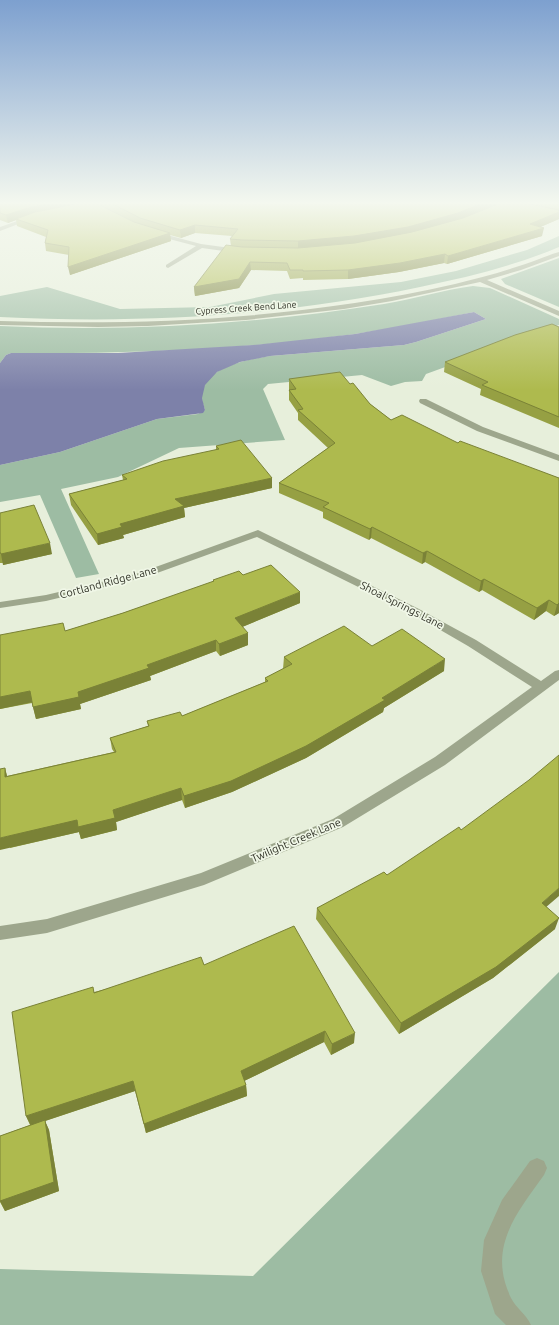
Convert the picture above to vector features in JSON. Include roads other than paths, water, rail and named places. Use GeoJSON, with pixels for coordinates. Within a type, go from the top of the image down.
{"type":"FeatureCollection","features":[{"type":"Feature","properties":{"kind":"street","name":"Cypress Creek Bend Lane"},"geometry":{"type":"LineString","coordinates":[[0,323],[139,323],[222,319],[277,314],[364,304],[431,292],[481,280],[524,266]]}},
{"type":"Feature","properties":{"kind":"street"},"geometry":{"type":"LineString","coordinates":[[481,280],[559,314]]}},
{"type":"Feature","properties":{"kind":"street"},"geometry":{"type":"LineString","coordinates":[[423,401],[480,429],[559,458]]}},
{"type":"Feature","properties":{"kind":"street","name":"Cortland Ridge Lane"},"geometry":{"type":"LineString","coordinates":[[0,605],[46,598],[142,575],[258,533]]}},
{"type":"Feature","properties":{"kind":"street","name":"Shoal Springs Lane"},"geometry":{"type":"LineString","coordinates":[[258,533],[415,610],[472,642],[541,687]]}},
{"type":"Feature","properties":{"kind":"street","name":"Twilight Creek Lane"},"geometry":{"type":"LineString","coordinates":[[0,933],[47,926],[204,879],[338,823],[440,761],[559,674]]}},
{"type":"Feature","properties":{"kind":"street"},"geometry":{"type":"LineString","coordinates":[[520,1325],[503,1306],[491,1271],[494,1240],[510,1207],[537,1168]]}},
{"type":"Feature","properties":{"kind":"water"},"geometry":{"type":"Polygon","coordinates":[[[474,312],[486,319],[404,345],[270,356],[240,362],[217,372],[205,385],[202,398],[205,410],[203,413],[157,419],[60,452],[0,465],[0,363],[6,355],[11,353],[118,353],[253,345],[355,334],[474,312]]]}}]}
